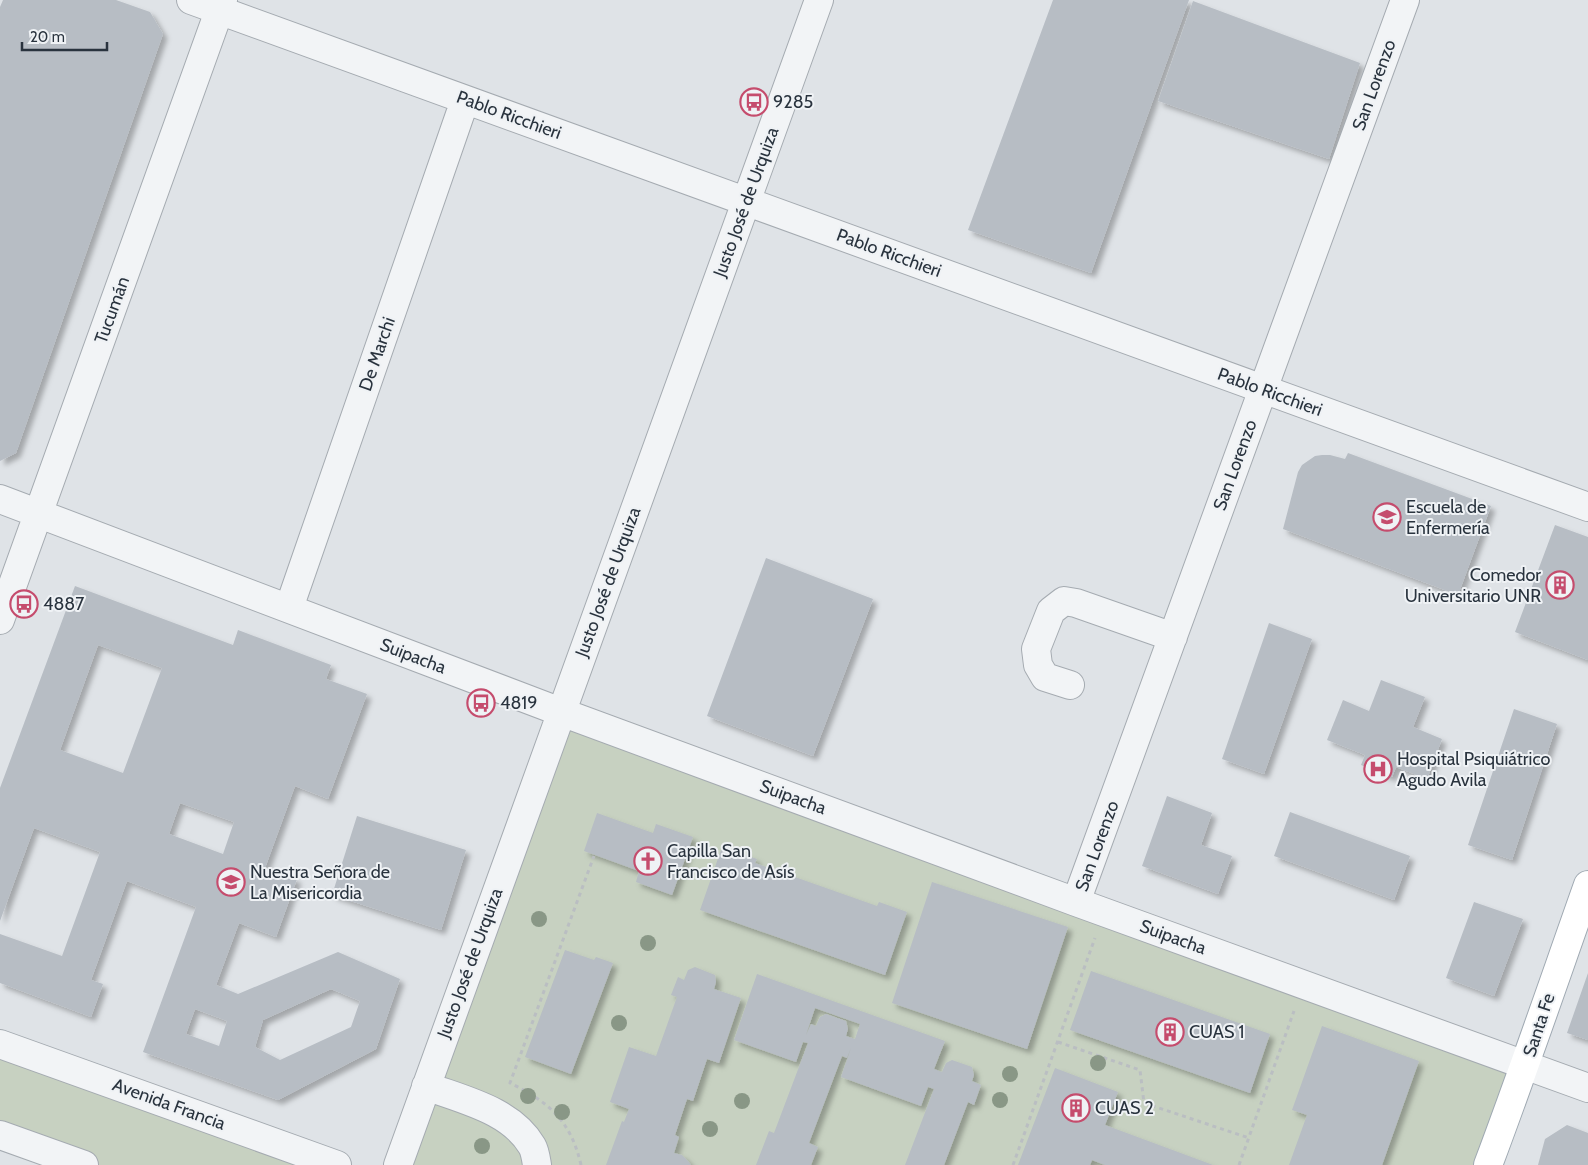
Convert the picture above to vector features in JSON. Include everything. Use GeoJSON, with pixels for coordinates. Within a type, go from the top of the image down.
{"type":"FeatureCollection","features":[{"type":"Feature","properties":{"kind":"main road","name":"Santa Fe"},"geometry":{"type":"LineString","coordinates":[[1488,1165],[1526,1065],[1543,1011],[1588,885]]}},
{"type":"Feature","properties":{"kind":"street","name":"Pablo Ricchieri"},"geometry":{"type":"LineString","coordinates":[[191,0],[221,5],[466,100],[1588,507]]}},
{"type":"Feature","properties":{"kind":"street","name":"Justo José de Urquiza"},"geometry":{"type":"LineString","coordinates":[[398,1165],[819,0]]}},
{"type":"Feature","properties":{"kind":"street","name":"San Lorenzo"},"geometry":{"type":"LineString","coordinates":[[1076,902],[1405,0]]}},
{"type":"Feature","properties":{"kind":"street","name":"Tucumán"},"geometry":{"type":"LineString","coordinates":[[0,620],[221,5]]}},
{"type":"Feature","properties":{"kind":"street","name":"De Marchi"},"geometry":{"type":"LineString","coordinates":[[289,608],[466,100]]}},
{"type":"Feature","properties":{"kind":"street","name":"Suipacha"},"geometry":{"type":"LineString","coordinates":[[0,499],[561,712],[1588,1088]]}},
{"type":"Feature","properties":{"kind":"street"},"geometry":{"type":"LineString","coordinates":[[1070,685],[1045,677],[1038,665],[1036,648],[1051,611],[1064,601],[1076,603],[1173,637]]}},
{"type":"Feature","properties":{"kind":"street","name":"Avenida Francia"},"geometry":{"type":"LineString","coordinates":[[0,1044],[337,1165]]}},
{"type":"Feature","properties":{"kind":"street"},"geometry":{"type":"LineString","coordinates":[[426,1086],[499,1114],[523,1134],[534,1148],[537,1165]]}},
{"type":"Feature","properties":{"kind":"street"},"geometry":{"type":"LineString","coordinates":[[0,1135],[84,1165]]}},
{"type":"Feature","properties":{"kind":"path"},"geometry":{"type":"LineString","coordinates":[[581,1165],[577,1148],[570,1133],[549,1107],[533,1094],[510,1083],[594,856]]}},
{"type":"Feature","properties":{"kind":"path"},"geometry":{"type":"LineString","coordinates":[[1013,1165],[1104,912]]}},
{"type":"Feature","properties":{"kind":"path"},"geometry":{"type":"LineString","coordinates":[[1239,1165],[1303,984]]}},
{"type":"Feature","properties":{"kind":"path"},"geometry":{"type":"LineString","coordinates":[[1058,1042],[1140,1070],[1144,1103],[1249,1138]]}},
{"type":"Feature","properties":{"kind":"green space"},"geometry":{"type":"Polygon","coordinates":[[[561,712],[1526,1065],[1488,1165],[398,1165],[561,712]]]}},
{"type":"Feature","properties":{"kind":"green space"},"geometry":{"type":"Polygon","coordinates":[[[0,1044],[337,1165],[84,1165],[0,1135],[0,1044]]]}},
{"type":"Feature","properties":{"kind":"building"},"geometry":{"type":"Polygon","coordinates":[[[3,0],[116,0],[150,12],[163,34],[16,453],[0,461],[0,7],[3,0]]]}},
{"type":"Feature","properties":{"kind":"building"},"geometry":{"type":"Polygon","coordinates":[[[1053,0],[1189,0],[1091,273],[968,230],[1053,0]]]}},
{"type":"Feature","properties":{"kind":"building"},"geometry":{"type":"Polygon","coordinates":[[[1193,1],[1360,63],[1329,159],[1158,101],[1193,1]]]}},
{"type":"Feature","properties":{"kind":"building","name":"Escuela de Enfermería"},"geometry":{"type":"Polygon","coordinates":[[[1348,453],[1491,506],[1458,595],[1283,529],[1298,472],[1302,465],[1315,456],[1330,455],[1345,459],[1348,453]]]}},
{"type":"Feature","properties":{"kind":"building","name":"Comedor Universitario UNR"},"geometry":{"type":"Polygon","coordinates":[[[1555,525],[1588,537],[1588,660],[1515,632],[1555,525]]]}},
{"type":"Feature","properties":{"kind":"building"},"geometry":{"type":"Polygon","coordinates":[[[766,558],[873,599],[813,756],[707,716],[766,558]]]}},
{"type":"Feature","properties":{"kind":"building"},"geometry":{"type":"Polygon","coordinates":[[[75,586],[233,645],[238,630],[331,665],[326,679],[367,694],[328,799],[295,786],[265,868],[297,879],[276,937],[239,923],[216,985],[238,994],[338,952],[400,979],[376,1049],[278,1100],[143,1052],[196,907],[127,881],[91,980],[103,984],[91,1017],[0,983],[0,934],[62,956],[100,852],[34,828],[0,921],[0,788],[75,586]],[[98,645],[60,750],[123,773],[162,668],[98,645]],[[180,803],[169,834],[223,854],[234,822],[180,803]],[[331,989],[263,1020],[255,1047],[280,1060],[351,1027],[360,1001],[331,989]],[[195,1009],[186,1034],[219,1046],[227,1021],[195,1009]]]}},
{"type":"Feature","properties":{"kind":"building"},"geometry":{"type":"Polygon","coordinates":[[[1269,623],[1312,639],[1264,774],[1222,759],[1269,623]]]}},
{"type":"Feature","properties":{"kind":"building"},"geometry":{"type":"Polygon","coordinates":[[[1381,680],[1425,697],[1413,727],[1442,739],[1427,779],[1396,767],[1392,777],[1361,765],[1365,755],[1327,740],[1343,700],[1369,711],[1381,680]]]}},
{"type":"Feature","properties":{"kind":"building"},"geometry":{"type":"Polygon","coordinates":[[[1514,709],[1557,724],[1512,860],[1468,845],[1514,709]]]}},
{"type":"Feature","properties":{"kind":"building"},"geometry":{"type":"Polygon","coordinates":[[[1167,796],[1212,813],[1201,845],[1232,856],[1218,894],[1142,866],[1167,796]]]}},
{"type":"Feature","properties":{"kind":"building"},"geometry":{"type":"Polygon","coordinates":[[[1290,812],[1410,856],[1394,900],[1274,856],[1290,812]]]}},
{"type":"Feature","properties":{"kind":"building","name":"Capilla San Francisco de Asís"},"geometry":{"type":"Polygon","coordinates":[[[597,813],[653,833],[656,824],[693,837],[672,895],[636,882],[639,871],[584,851],[597,813]]]}},
{"type":"Feature","properties":{"kind":"building"},"geometry":{"type":"Polygon","coordinates":[[[357,816],[466,850],[441,930],[332,895],[357,816]]]}},
{"type":"Feature","properties":{"kind":"building"},"geometry":{"type":"Polygon","coordinates":[[[722,847],[757,859],[755,863],[877,906],[879,902],[907,912],[885,975],[700,910],[722,847]]]}},
{"type":"Feature","properties":{"kind":"building"},"geometry":{"type":"Polygon","coordinates":[[[932,882],[1068,927],[1027,1049],[892,1003],[932,882]]]}},
{"type":"Feature","properties":{"kind":"building"},"geometry":{"type":"Polygon","coordinates":[[[1474,902],[1523,919],[1494,996],[1446,978],[1474,902]]]}},
{"type":"Feature","properties":{"kind":"building"},"geometry":{"type":"Polygon","coordinates":[[[565,950],[594,960],[596,957],[613,963],[571,1074],[525,1057],[565,950]]]}},
{"type":"Feature","properties":{"kind":"building"},"geometry":{"type":"Polygon","coordinates":[[[695,967],[715,975],[714,989],[741,998],[719,1063],[707,1059],[693,1101],[687,1099],[675,1135],[679,1137],[674,1153],[682,1155],[691,1165],[606,1165],[622,1121],[624,1122],[629,1109],[610,1102],[629,1047],[656,1056],[677,997],[671,995],[678,977],[684,980],[688,970],[695,967]]]}},
{"type":"Feature","properties":{"kind":"building","name":"CUAS 1"},"geometry":{"type":"Polygon","coordinates":[[[1091,971],[1270,1034],[1250,1093],[1070,1030],[1091,971]]]}},
{"type":"Feature","properties":{"kind":"building"},"geometry":{"type":"Polygon","coordinates":[[[1588,973],[1588,1040],[1567,1033],[1588,973]]]}},
{"type":"Feature","properties":{"kind":"building"},"geometry":{"type":"Polygon","coordinates":[[[757,974],[945,1041],[934,1069],[942,1072],[946,1063],[952,1060],[972,1067],[974,1075],[972,1081],[981,1085],[974,1105],[968,1102],[944,1165],[905,1165],[934,1089],[928,1087],[921,1106],[841,1077],[851,1048],[847,1058],[842,1056],[809,1143],[818,1147],[811,1165],[756,1165],[769,1131],[774,1133],[808,1043],[803,1042],[796,1062],[734,1040],[757,974]],[[815,1008],[806,1035],[811,1024],[816,1026],[820,1017],[826,1014],[846,1021],[848,1029],[846,1036],[855,1039],[860,1024],[815,1008]]]}},
{"type":"Feature","properties":{"kind":"building"},"geometry":{"type":"Polygon","coordinates":[[[1322,1026],[1419,1061],[1382,1165],[1289,1165],[1307,1115],[1292,1110],[1322,1026]]]}},
{"type":"Feature","properties":{"kind":"building","name":"CUAS 2"},"geometry":{"type":"Polygon","coordinates":[[[1055,1068],[1118,1092],[1105,1125],[1213,1165],[1105,1165],[1092,1160],[1090,1165],[1018,1165],[1055,1068]]]}},
{"type":"Feature","properties":{"kind":"building"},"geometry":{"type":"Polygon","coordinates":[[[1567,1125],[1588,1133],[1588,1165],[1538,1165],[1545,1139],[1567,1125]]]}},
{"type":"Feature","properties":{"kind":"place","name":"9285"},"geometry":{"type":"Point","coordinates":[754,102]}},
{"type":"Feature","properties":{"kind":"place","name":"Escuela de Enfermería"},"geometry":{"type":"Point","coordinates":[1387,517]}},
{"type":"Feature","properties":{"kind":"place","name":"Comedor Universitario UNR"},"geometry":{"type":"Point","coordinates":[1560,585]}},
{"type":"Feature","properties":{"kind":"place","name":"4887"},"geometry":{"type":"Point","coordinates":[24,604]}},
{"type":"Feature","properties":{"kind":"place","name":"4819"},"geometry":{"type":"Point","coordinates":[481,703]}},
{"type":"Feature","properties":{"kind":"place","name":"Hospital Psiquiátrico Agudo Avila"},"geometry":{"type":"Point","coordinates":[1378,769]}},
{"type":"Feature","properties":{"kind":"place","name":"Capilla San Francisco de Asís"},"geometry":{"type":"Point","coordinates":[648,861]}},
{"type":"Feature","properties":{"kind":"place","name":"Nuestra Señora de La Misericordia"},"geometry":{"type":"Point","coordinates":[231,882]}},
{"type":"Feature","properties":{"kind":"place","name":"CUAS 1"},"geometry":{"type":"Point","coordinates":[1170,1032]}},
{"type":"Feature","properties":{"kind":"place","name":"CUAS 2"},"geometry":{"type":"Point","coordinates":[1076,1108]}}]}
